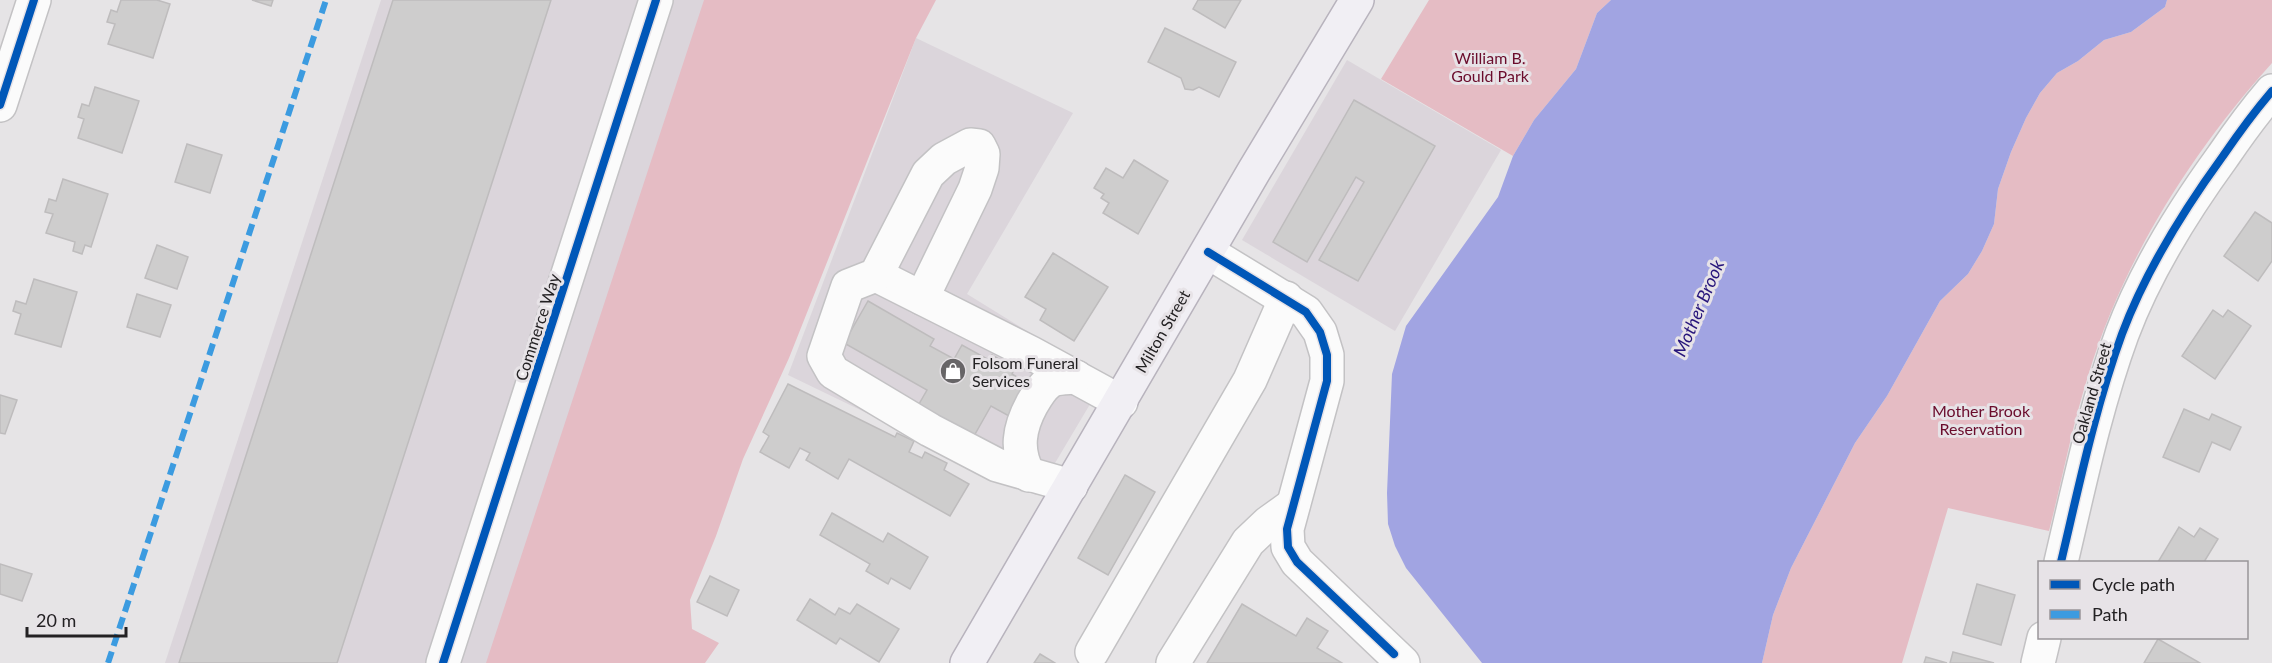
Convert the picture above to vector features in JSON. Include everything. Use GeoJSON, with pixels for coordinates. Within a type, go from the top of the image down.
{"type":"FeatureCollection","features":[{"type":"Feature","properties":{"kind":"main road","name":"Milton Street"},"geometry":{"type":"LineString","coordinates":[[967,663],[1209,252],[1254,171],[1357,0]]}},
{"type":"Feature","properties":{"kind":"street"},"geometry":{"type":"LineString","coordinates":[[0,105],[34,0]]}},
{"type":"Feature","properties":{"kind":"street","name":"Commerce Way"},"geometry":{"type":"LineString","coordinates":[[443,663],[656,0]]}},
{"type":"Feature","properties":{"kind":"street","name":"Oakland Street"},"geometry":{"type":"LineString","coordinates":[[2061,561],[2106,381],[2123,332],[2145,283],[2172,232],[2199,190],[2260,104],[2272,91]]}},
{"type":"Feature","properties":{"kind":"street"},"geometry":{"type":"LineString","coordinates":[[922,298],[975,189],[982,168],[983,154],[980,146],[970,145],[944,159],[928,174],[876,275],[848,286],[824,357],[833,372],[930,430],[996,465],[1071,486]]}},
{"type":"Feature","properties":{"kind":"street"},"geometry":{"type":"LineString","coordinates":[[1209,252],[1306,312],[1320,332],[1327,355],[1327,381],[1287,529],[1288,548],[1297,562],[1399,659]]}},
{"type":"Feature","properties":{"kind":"street"},"geometry":{"type":"LineString","coordinates":[[876,275],[1121,402]]}},
{"type":"Feature","properties":{"kind":"street"},"geometry":{"type":"LineString","coordinates":[[1092,652],[1250,380],[1286,298]]}},
{"type":"Feature","properties":{"kind":"street"},"geometry":{"type":"LineString","coordinates":[[1029,475],[1019,446],[1022,422],[1035,398],[1049,382],[1076,377]]}},
{"type":"Feature","properties":{"kind":"street"},"geometry":{"type":"LineString","coordinates":[[1173,663],[1248,542],[1268,523],[1293,505]]}},
{"type":"Feature","properties":{"kind":"street"},"geometry":{"type":"LineString","coordinates":[[2038,663],[2044,639]]}},
{"type":"Feature","properties":{"kind":"shaded area"},"geometry":{"type":"Polygon","coordinates":[[[381,0],[705,0],[487,663],[165,663],[381,0]]]}},
{"type":"Feature","properties":{"kind":"shaded area"},"geometry":{"type":"Polygon","coordinates":[[[916,38],[1073,113],[967,294],[1105,379],[1036,495],[788,375],[916,38]]]}},
{"type":"Feature","properties":{"kind":"shaded area"},"geometry":{"type":"Polygon","coordinates":[[[1347,60],[1501,150],[1395,331],[1242,240],[1347,60]]]}},
{"type":"Feature","properties":{"kind":"green space"},"geometry":{"type":"Polygon","coordinates":[[[704,0],[936,0],[916,38],[789,358],[743,459],[716,536],[690,600],[692,629],[719,643],[705,663],[486,663],[704,0]]]}},
{"type":"Feature","properties":{"kind":"green space","name":"William B. Gould Park"},"geometry":{"type":"Polygon","coordinates":[[[1429,0],[1611,0],[1597,13],[1576,69],[1534,120],[1513,156],[1381,79],[1429,0]]]}},
{"type":"Feature","properties":{"kind":"green space","name":"Mother Brook Reservation"},"geometry":{"type":"Polygon","coordinates":[[[2167,0],[2272,0],[2272,63],[2242,98],[2187,171],[2140,250],[2120,291],[2082,395],[2049,531],[1948,508],[1902,663],[1762,663],[1773,615],[1791,568],[1855,443],[1887,396],[1940,301],[1968,274],[1982,251],[1994,224],[1998,189],[2011,152],[2040,93],[2057,73],[2078,61],[2104,40],[2131,32],[2165,7],[2167,0]]]}},
{"type":"Feature","properties":{"kind":"water","name":"Mother Brook"},"geometry":{"type":"Polygon","coordinates":[[[1611,0],[2167,0],[2165,7],[2131,32],[2104,40],[2078,61],[2057,73],[2040,93],[2011,152],[1998,189],[1994,224],[1982,251],[1968,274],[1940,301],[1887,396],[1855,443],[1791,568],[1773,615],[1762,663],[1482,663],[1406,568],[1395,546],[1388,524],[1387,493],[1392,374],[1406,326],[1498,197],[1513,156],[1534,120],[1576,69],[1597,13],[1611,0]]]}},
{"type":"Feature","properties":{"kind":"building"},"geometry":{"type":"Polygon","coordinates":[[[121,0],[157,0],[170,4],[153,58],[108,44],[115,24],[107,22],[111,10],[117,12],[121,0]]]}},
{"type":"Feature","properties":{"kind":"building"},"geometry":{"type":"Polygon","coordinates":[[[252,0],[273,0],[271,6],[252,0]]]}},
{"type":"Feature","properties":{"kind":"building"},"geometry":{"type":"Polygon","coordinates":[[[393,0],[551,0],[337,663],[179,663],[393,0]]]}},
{"type":"Feature","properties":{"kind":"building"},"geometry":{"type":"Polygon","coordinates":[[[1198,0],[1241,0],[1225,28],[1193,9],[1198,0]]]}},
{"type":"Feature","properties":{"kind":"building"},"geometry":{"type":"Polygon","coordinates":[[[1165,28],[1236,62],[1219,97],[1199,87],[1193,90],[1185,89],[1181,78],[1148,62],[1165,28]]]}},
{"type":"Feature","properties":{"kind":"building"},"geometry":{"type":"Polygon","coordinates":[[[95,87],[139,101],[122,153],[78,138],[84,119],[78,117],[82,104],[89,106],[95,87]]]}},
{"type":"Feature","properties":{"kind":"building"},"geometry":{"type":"Polygon","coordinates":[[[1354,100],[1435,146],[1358,281],[1319,260],[1364,182],[1356,177],[1307,262],[1273,242],[1354,100]]]}},
{"type":"Feature","properties":{"kind":"building"},"geometry":{"type":"Polygon","coordinates":[[[187,144],[222,155],[210,193],[175,182],[187,144]]]}},
{"type":"Feature","properties":{"kind":"building"},"geometry":{"type":"Polygon","coordinates":[[[1134,160],[1168,181],[1138,234],[1103,213],[1109,203],[1101,198],[1104,194],[1094,188],[1106,168],[1123,178],[1134,160]]]}},
{"type":"Feature","properties":{"kind":"building"},"geometry":{"type":"Polygon","coordinates":[[[63,179],[108,194],[91,247],[85,245],[82,254],[73,251],[75,242],[46,233],[53,214],[45,212],[49,199],[56,201],[63,179]]]}},
{"type":"Feature","properties":{"kind":"building"},"geometry":{"type":"Polygon","coordinates":[[[2255,212],[2272,223],[2272,261],[2258,281],[2224,256],[2255,212]]]}},
{"type":"Feature","properties":{"kind":"building"},"geometry":{"type":"Polygon","coordinates":[[[157,245],[188,257],[177,289],[145,278],[157,245]]]}},
{"type":"Feature","properties":{"kind":"building"},"geometry":{"type":"Polygon","coordinates":[[[1053,253],[1108,287],[1074,341],[1040,320],[1046,309],[1025,297],[1053,253]]]}},
{"type":"Feature","properties":{"kind":"building"},"geometry":{"type":"Polygon","coordinates":[[[34,279],[77,292],[61,347],[15,334],[21,314],[13,311],[16,301],[26,304],[34,279]]]}},
{"type":"Feature","properties":{"kind":"building"},"geometry":{"type":"Polygon","coordinates":[[[137,294],[171,305],[160,337],[127,327],[137,294]]]}},
{"type":"Feature","properties":{"kind":"building","name":"Folsom Funeral Services"},"geometry":{"type":"Polygon","coordinates":[[[868,301],[934,339],[930,346],[954,359],[962,345],[989,360],[992,355],[1015,368],[1012,374],[1028,384],[1009,416],[991,406],[970,443],[915,411],[927,390],[844,343],[868,301]]]}},
{"type":"Feature","properties":{"kind":"building"},"geometry":{"type":"Polygon","coordinates":[[[2213,310],[2223,317],[2228,310],[2251,326],[2215,379],[2182,356],[2213,310]]]}},
{"type":"Feature","properties":{"kind":"building"},"geometry":{"type":"Polygon","coordinates":[[[788,384],[895,437],[897,433],[914,441],[909,452],[922,458],[925,452],[947,463],[944,470],[969,484],[950,516],[849,459],[838,479],[806,460],[810,453],[800,448],[789,468],[760,452],[769,436],[763,432],[788,384]]]}},
{"type":"Feature","properties":{"kind":"building"},"geometry":{"type":"Polygon","coordinates":[[[0,395],[17,400],[5,434],[0,433],[0,395]]]}},
{"type":"Feature","properties":{"kind":"building"},"geometry":{"type":"Polygon","coordinates":[[[2184,409],[2209,420],[2212,414],[2241,427],[2230,450],[2212,442],[2199,472],[2163,457],[2184,409]]]}},
{"type":"Feature","properties":{"kind":"building"},"geometry":{"type":"Polygon","coordinates":[[[1125,475],[1155,492],[1108,575],[1078,558],[1125,475]]]}},
{"type":"Feature","properties":{"kind":"building"},"geometry":{"type":"Polygon","coordinates":[[[832,513],[883,542],[888,533],[928,557],[910,589],[891,578],[888,584],[866,571],[870,564],[820,535],[832,513]]]}},
{"type":"Feature","properties":{"kind":"building"},"geometry":{"type":"Polygon","coordinates":[[[2179,527],[2194,537],[2200,528],[2218,539],[2205,561],[2159,561],[2179,527]]]}},
{"type":"Feature","properties":{"kind":"building"},"geometry":{"type":"Polygon","coordinates":[[[0,564],[32,574],[22,601],[0,594],[0,564]]]}},
{"type":"Feature","properties":{"kind":"building"},"geometry":{"type":"Polygon","coordinates":[[[710,576],[739,590],[727,616],[697,602],[710,576]]]}},
{"type":"Feature","properties":{"kind":"building"},"geometry":{"type":"Polygon","coordinates":[[[1977,584],[2015,595],[2001,645],[1963,634],[1977,584]]]}},
{"type":"Feature","properties":{"kind":"building"},"geometry":{"type":"Polygon","coordinates":[[[810,599],[835,615],[839,608],[850,614],[857,604],[899,629],[879,662],[840,638],[836,644],[797,620],[810,599]]]}},
{"type":"Feature","properties":{"kind":"building"},"geometry":{"type":"Polygon","coordinates":[[[1242,604],[1296,636],[1307,618],[1328,631],[1317,648],[1342,663],[1207,663],[1242,604]]]}},
{"type":"Feature","properties":{"kind":"building"},"geometry":{"type":"Polygon","coordinates":[[[2158,639],[2200,663],[2144,663],[2158,639]]]}},
{"type":"Feature","properties":{"kind":"building"},"geometry":{"type":"Polygon","coordinates":[[[1953,652],[1994,663],[1950,663],[1953,652]]]}},
{"type":"Feature","properties":{"kind":"building"},"geometry":{"type":"Polygon","coordinates":[[[1040,654],[1055,663],[1034,663],[1040,654]]]}},
{"type":"Feature","properties":{"kind":"building"},"geometry":{"type":"Polygon","coordinates":[[[1926,657],[1947,663],[1924,663],[1926,657]]]}},
{"type":"Feature","properties":{"kind":"marked path"},"geometry":{"type":"LineString","coordinates":[[108,663],[326,0]]}},
{"type":"Feature","properties":{"kind":"cycle path"},"geometry":{"type":"LineString","coordinates":[[0,105],[34,0]]}},
{"type":"Feature","properties":{"kind":"cycle path"},"geometry":{"type":"LineString","coordinates":[[443,663],[656,0]]}},
{"type":"Feature","properties":{"kind":"cycle path"},"geometry":{"type":"LineString","coordinates":[[2061,561],[2081,476],[2112,362],[2142,287],[2180,220],[2208,177],[2272,91]]}},
{"type":"Feature","properties":{"kind":"cycle path"},"geometry":{"type":"LineString","coordinates":[[1208,252],[1306,312],[1320,332],[1327,355],[1327,381],[1287,529],[1288,547],[1297,562],[1394,654]]}},
{"type":"Feature","properties":{"kind":"place","name":"Folsom Funeral Services"},"geometry":{"type":"Point","coordinates":[953,371]}}]}
